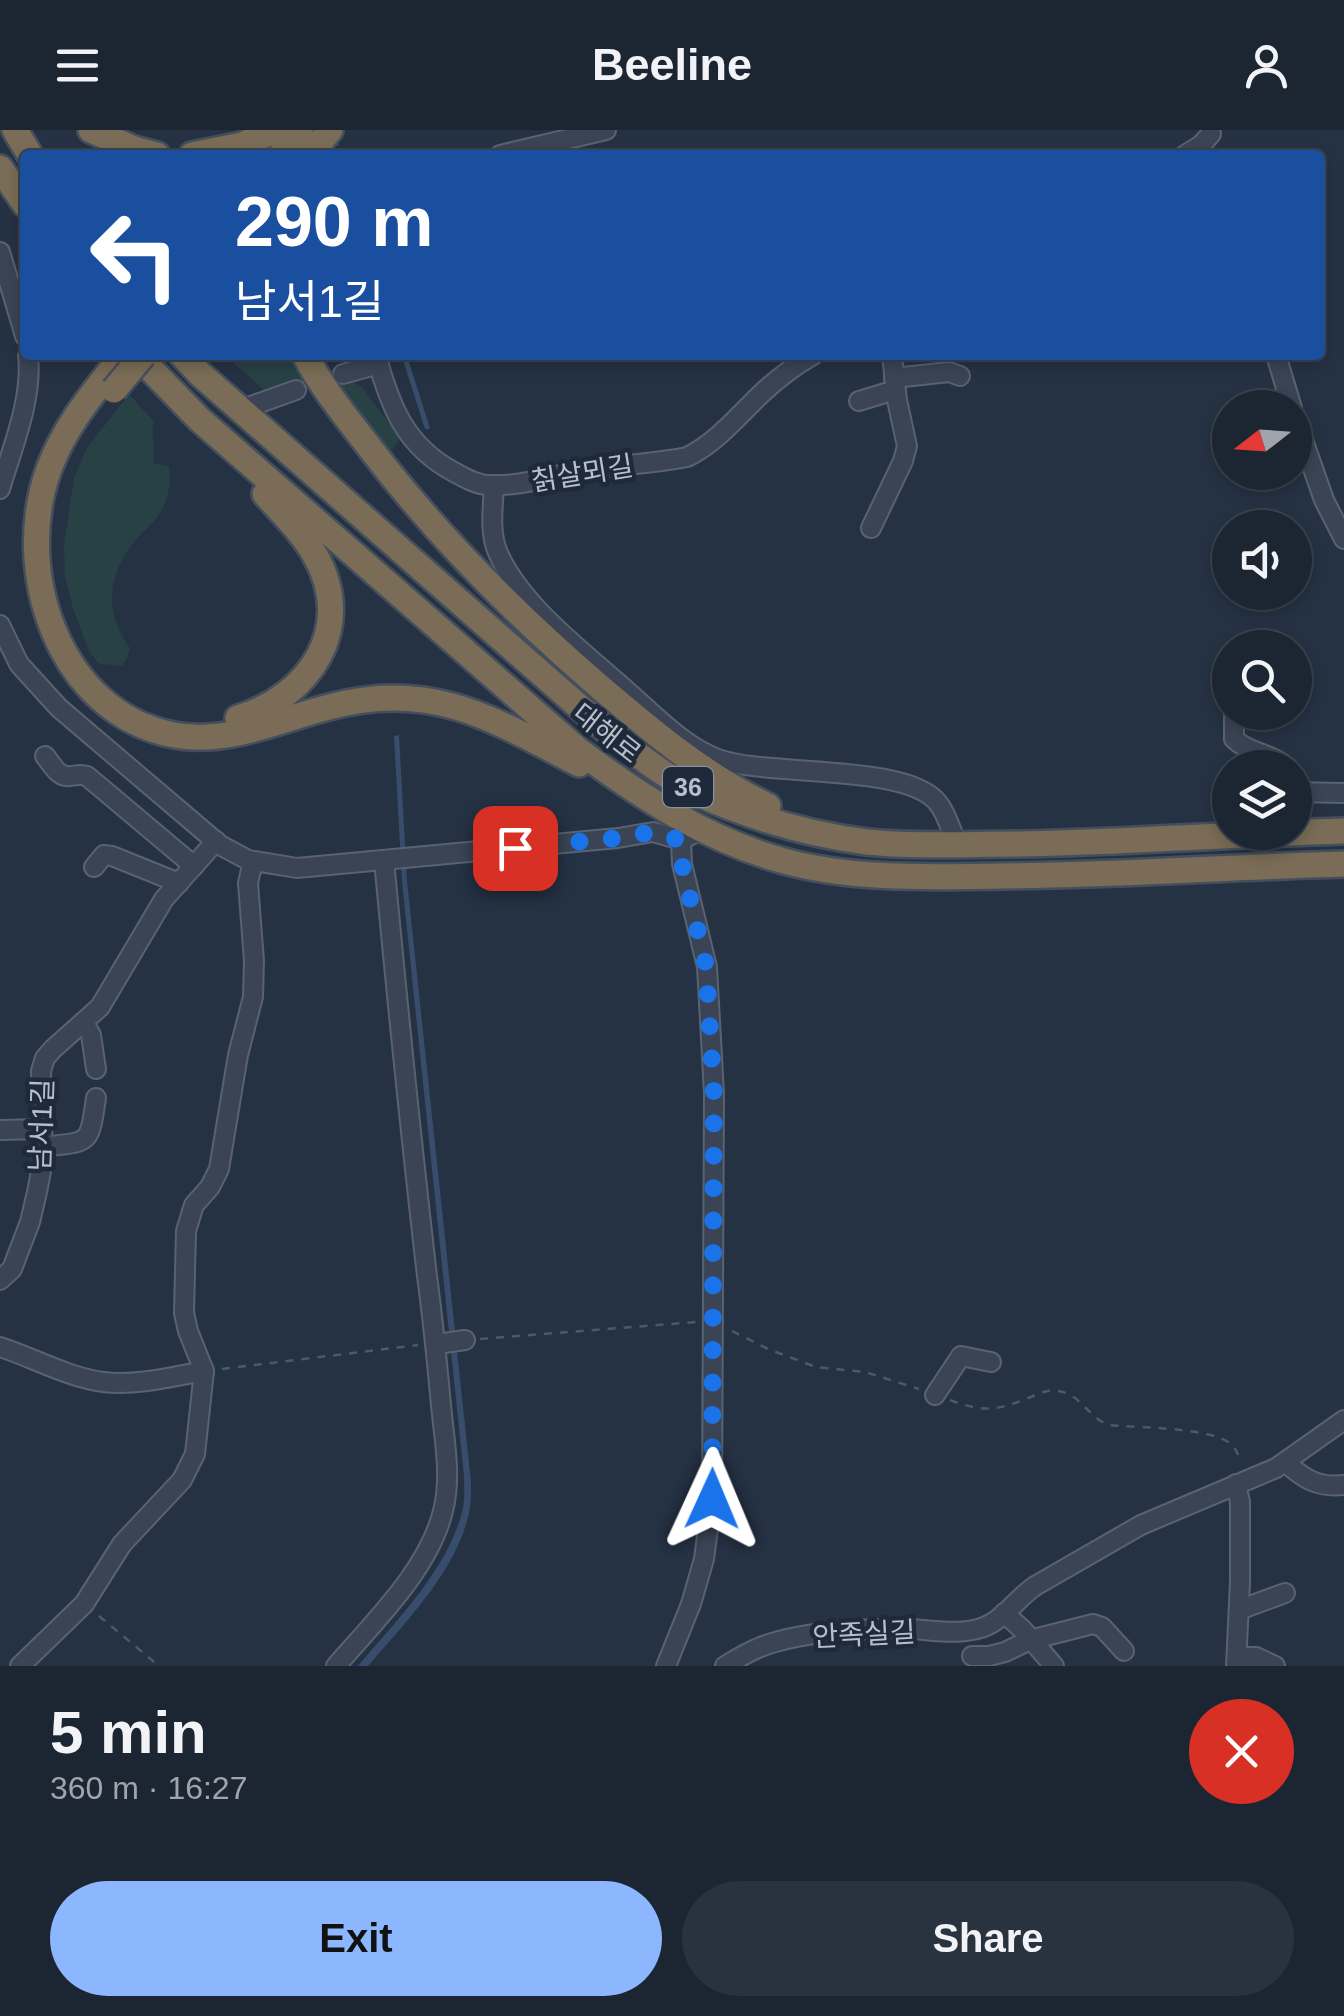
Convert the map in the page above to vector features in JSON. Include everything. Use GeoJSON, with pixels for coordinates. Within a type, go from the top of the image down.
{"type":"FeatureCollection","features":[{"type":"Feature","properties":{"kind":"highway"},"geometry":{"type":"LineString","coordinates":[[91,130],[142,150]]}},
{"type":"Feature","properties":{"kind":"highway"},"geometry":{"type":"LineString","coordinates":[[220,150],[242,146],[276,130]]}},
{"type":"Feature","properties":{"kind":"highway"},"geometry":{"type":"LineString","coordinates":[[284,150],[300,130]]}},
{"type":"Feature","properties":{"kind":"highway"},"geometry":{"type":"LineString","coordinates":[[0,166],[20,196]]}},
{"type":"Feature","properties":{"kind":"highway"},"geometry":{"type":"LineString","coordinates":[[120,360],[72,450],[55,495],[49,535],[53,588],[70,638],[108,687],[138,707],[190,723],[242,718],[287,694],[301,682],[321,652],[328,636],[331,605],[323,573],[304,538],[199,419]]}},
{"type":"Feature","properties":{"kind":"highway"},"geometry":{"type":"LineString","coordinates":[[135,360],[70,425],[50,465],[38,508],[40,588],[72,666],[95,695],[138,725],[189,738],[239,734],[331,706],[368,700],[450,704],[494,719],[646,798]]}},
{"type":"Feature","properties":{"kind":"highway","name":"대해로"},"geometry":{"type":"LineString","coordinates":[[145,360],[199,419],[525,705],[692,835],[727,840],[784,861],[846,872],[938,877],[1344,864]]}},
{"type":"Feature","properties":{"kind":"highway","name":"대해로"},"geometry":{"type":"LineString","coordinates":[[187,360],[638,756],[725,806],[790,826],[864,842],[1067,843],[1212,836]]}},
{"type":"Feature","properties":{"kind":"highway"},"geometry":{"type":"LineString","coordinates":[[308,360],[341,410],[427,518],[514,610],[690,761],[742,794],[837,836]]}},
{"type":"Feature","properties":{"kind":"highway","name":"대해로"},"geometry":{"type":"LineString","coordinates":[[1312,831],[1344,830]]}},
{"type":"Feature","properties":{"kind":"street"},"geometry":{"type":"LineString","coordinates":[[521,150],[606,130]]}},
{"type":"Feature","properties":{"kind":"street"},"geometry":{"type":"LineString","coordinates":[[1194,150],[1210,132]]}},
{"type":"Feature","properties":{"kind":"street"},"geometry":{"type":"LineString","coordinates":[[0,166],[24,144]]}},
{"type":"Feature","properties":{"kind":"street"},"geometry":{"type":"LineString","coordinates":[[0,252],[8,314]]}},
{"type":"Feature","properties":{"kind":"street"},"geometry":{"type":"LineString","coordinates":[[0,490],[28,386],[28,360]]}},
{"type":"Feature","properties":{"kind":"street","name":"칡살뫼길"},"geometry":{"type":"LineString","coordinates":[[343,374],[376,360]]}},
{"type":"Feature","properties":{"kind":"street","name":"칡살뫼길"},"geometry":{"type":"LineString","coordinates":[[378,360],[394,411],[409,436],[426,454],[470,480],[494,486],[687,457],[805,360]]}},
{"type":"Feature","properties":{"kind":"street"},"geometry":{"type":"LineString","coordinates":[[871,528],[904,461],[907,446],[893,360]]}},
{"type":"Feature","properties":{"kind":"street"},"geometry":{"type":"LineString","coordinates":[[1278,360],[1287,390]]}},
{"type":"Feature","properties":{"kind":"street"},"geometry":{"type":"LineString","coordinates":[[859,402],[895,384],[948,372],[960,376]]}},
{"type":"Feature","properties":{"kind":"street"},"geometry":{"type":"LineString","coordinates":[[240,410],[296,390]]}},
{"type":"Feature","properties":{"kind":"street"},"geometry":{"type":"LineString","coordinates":[[1312,466],[1344,540]]}},
{"type":"Feature","properties":{"kind":"street"},"geometry":{"type":"LineString","coordinates":[[494,486],[494,539],[502,561],[518,584],[553,624],[673,731],[702,752],[733,764],[879,778],[912,787],[938,803],[957,844]]}},
{"type":"Feature","properties":{"kind":"street"},"geometry":{"type":"LineString","coordinates":[[0,625],[19,664],[58,708],[216,841],[253,861],[298,868],[653,832],[692,835],[682,864],[706,966],[714,1094],[712,1499],[704,1559],[666,1666]]}},
{"type":"Feature","properties":{"kind":"street"},"geometry":{"type":"LineString","coordinates":[[1234,730],[1240,745],[1255,750]]}},
{"type":"Feature","properties":{"kind":"street"},"geometry":{"type":"LineString","coordinates":[[45,756],[60,774],[88,776],[194,866]]}},
{"type":"Feature","properties":{"kind":"street"},"geometry":{"type":"LineString","coordinates":[[1312,792],[1344,793]]}},
{"type":"Feature","properties":{"kind":"street","name":"남서1길"},"geometry":{"type":"LineString","coordinates":[[0,1280],[12,1270],[37,1192],[43,1160],[40,1072],[46,1058],[100,1007],[154,914],[216,841]]}},
{"type":"Feature","properties":{"kind":"street"},"geometry":{"type":"LineString","coordinates":[[94,867],[104,855],[112,856],[179,882]]}},
{"type":"Feature","properties":{"kind":"street"},"geometry":{"type":"LineString","coordinates":[[336,1666],[400,1591],[420,1560],[443,1512],[447,1467],[440,1343],[417,1188],[388,860]]}},
{"type":"Feature","properties":{"kind":"street"},"geometry":{"type":"LineString","coordinates":[[20,1666],[84,1604],[122,1544],[182,1480],[195,1454],[204,1371],[184,1313],[186,1232],[194,1205],[219,1169],[238,1055],[253,997],[248,883],[253,861]]}},
{"type":"Feature","properties":{"kind":"street"},"geometry":{"type":"LineString","coordinates":[[84,1023],[91,1035],[96,1070]]}},
{"type":"Feature","properties":{"kind":"street"},"geometry":{"type":"LineString","coordinates":[[0,1130],[76,1143],[91,1132],[96,1098]]}},
{"type":"Feature","properties":{"kind":"street"},"geometry":{"type":"LineString","coordinates":[[0,1244],[20,1250]]}},
{"type":"Feature","properties":{"kind":"street"},"geometry":{"type":"LineString","coordinates":[[440,1343],[465,1340]]}},
{"type":"Feature","properties":{"kind":"street"},"geometry":{"type":"LineString","coordinates":[[0,1347],[76,1376],[106,1382],[152,1380],[204,1371]]}},
{"type":"Feature","properties":{"kind":"street"},"geometry":{"type":"LineString","coordinates":[[935,1394],[961,1356],[990,1362]]}},
{"type":"Feature","properties":{"kind":"street","name":"안족실길"},"geometry":{"type":"LineString","coordinates":[[730,1665],[765,1646],[794,1638],[880,1629],[967,1631],[992,1623],[1035,1586],[1141,1525],[1268,1472],[1344,1420]]}},
{"type":"Feature","properties":{"kind":"street"},"geometry":{"type":"LineString","coordinates":[[1285,1462],[1309,1482],[1344,1485]]}},
{"type":"Feature","properties":{"kind":"street"},"geometry":{"type":"LineString","coordinates":[[1236,1484],[1240,1502],[1236,1661],[1256,1657],[1275,1666]]}},
{"type":"Feature","properties":{"kind":"street"},"geometry":{"type":"LineString","coordinates":[[1239,1610],[1285,1593]]}},
{"type":"Feature","properties":{"kind":"street"},"geometry":{"type":"LineString","coordinates":[[1004,1614],[1054,1666]]}},
{"type":"Feature","properties":{"kind":"street"},"geometry":{"type":"LineString","coordinates":[[967,1631],[972,1646],[969,1661],[1093,1624],[1102,1627],[1124,1652]]}},
{"type":"Feature","properties":{"kind":"path"},"geometry":{"type":"LineString","coordinates":[[465,1340],[714,1322],[799,1362],[882,1376],[966,1406],[1001,1409],[1041,1393],[1060,1391],[1081,1401],[1100,1422],[1109,1425],[1224,1440],[1238,1454],[1236,1484]]}},
{"type":"Feature","properties":{"kind":"path"},"geometry":{"type":"LineString","coordinates":[[204,1371],[440,1343]]}},
{"type":"Feature","properties":{"kind":"path"},"geometry":{"type":"LineString","coordinates":[[84,1604],[159,1666]]}},
{"type":"Feature","properties":{"kind":"green space"},"geometry":{"type":"Polygon","coordinates":[[[231,360],[292,360],[305,380],[266,392],[231,360]]]}},
{"type":"Feature","properties":{"kind":"green space"},"geometry":{"type":"Polygon","coordinates":[[[345,378],[362,387],[400,438],[393,449],[386,449],[333,383],[345,378]]]}},
{"type":"Feature","properties":{"kind":"green space"},"geometry":{"type":"Polygon","coordinates":[[[129,394],[154,422],[153,463],[169,466],[170,478],[161,511],[122,559],[113,585],[116,623],[130,648],[122,666],[100,664],[90,654],[65,577],[64,545],[74,478],[87,448],[129,394]]]}},
{"type":"Feature","properties":{"kind":"water"},"geometry":{"type":"Polygon","coordinates":[[[399,735],[407,881],[471,1498],[463,1534],[442,1575],[368,1666],[358,1666],[434,1572],[456,1530],[464,1496],[402,881],[394,736],[399,735]]]}},
{"type":"Feature","properties":{"kind":"waterway"},"geometry":{"type":"LineString","coordinates":[[406,360],[427,427]]}},
{"type":"Feature","properties":{"kind":"tunnel"},"geometry":{"type":"LineString","coordinates":[[326,130],[331,150]]}},
{"type":"Feature","properties":{"kind":"route"},"geometry":{"type":"LineString","coordinates":[[515,848],[653,832],[680,840],[706,966],[714,1094],[712,1499]]}}]}
